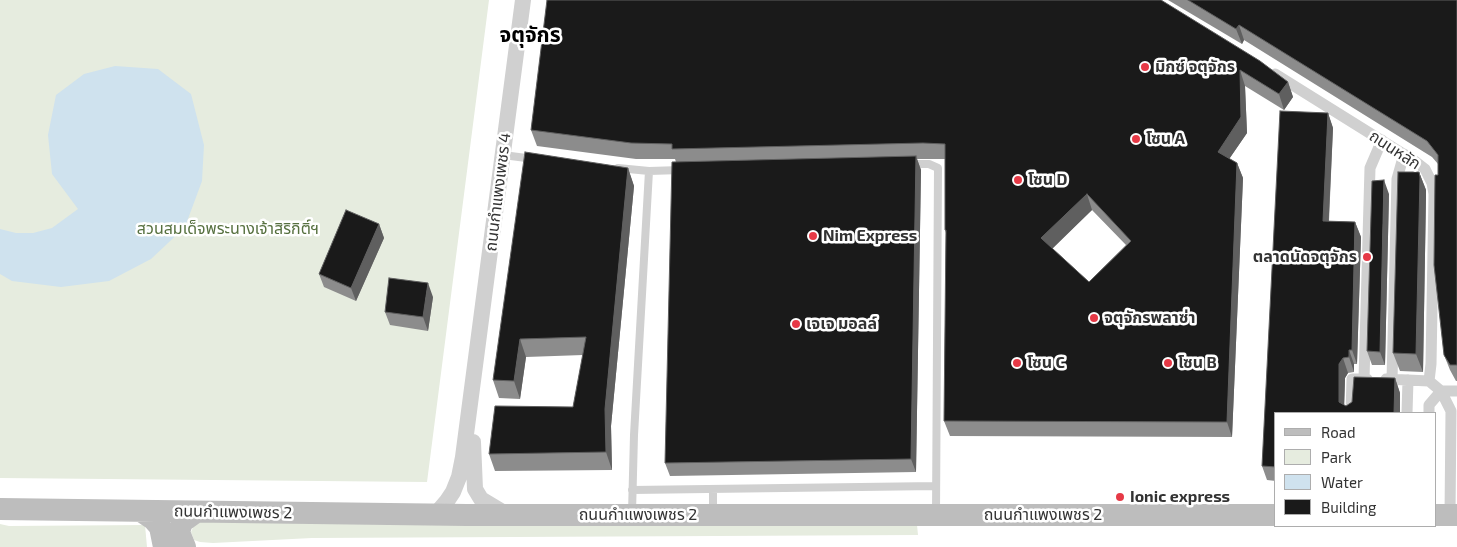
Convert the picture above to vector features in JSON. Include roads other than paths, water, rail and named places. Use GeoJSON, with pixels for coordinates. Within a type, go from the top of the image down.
{"type":"FeatureCollection","features":[{"type":"Feature","properties":{"kind":"main road","name":"ถนนกำแพงเพชร 2"},"geometry":{"type":"LineString","coordinates":[[0,509],[435,515],[1274,515]]}},
{"type":"Feature","properties":{"kind":"main road"},"geometry":{"type":"LineString","coordinates":[[141,512],[153,519],[160,527],[164,547]]}},
{"type":"Feature","properties":{"kind":"main road"},"geometry":{"type":"LineString","coordinates":[[185,547],[180,532],[182,522],[196,512]]}},
{"type":"Feature","properties":{"kind":"street","name":"ถนนกำแพงเพชร 4"},"geometry":{"type":"LineString","coordinates":[[435,515],[447,501],[459,477],[473,384],[523,0]]}},
{"type":"Feature","properties":{"kind":"street","name":"ถนนหลัก"},"geometry":{"type":"LineString","coordinates":[[1265,68],[1404,154],[1425,170],[1432,183],[1434,194],[1431,364],[1429,381]]}},
{"type":"Feature","properties":{"kind":"street"},"geometry":{"type":"LineString","coordinates":[[1364,379],[1370,168],[1382,140]]}},
{"type":"Feature","properties":{"kind":"street"},"geometry":{"type":"LineString","coordinates":[[1392,380],[1397,180],[1404,154]]}},
{"type":"Feature","properties":{"kind":"street"},"geometry":{"type":"LineString","coordinates":[[1351,412],[1352,379],[1429,381],[1441,391],[1451,411],[1448,515]]}},
{"type":"Feature","properties":{"kind":"street"},"geometry":{"type":"LineString","coordinates":[[1406,412],[1408,380]]}},
{"type":"Feature","properties":{"kind":"street","name":"ถนนกำแพงเพชร 4"},"geometry":{"type":"LineString","coordinates":[[473,384],[475,489],[481,499],[507,515]]}},
{"type":"Feature","properties":{"kind":"street"},"geometry":{"type":"LineString","coordinates":[[1429,412],[1429,405],[1441,391],[1457,391]]}},
{"type":"Feature","properties":{"kind":"lane"},"geometry":{"type":"LineString","coordinates":[[503,155],[546,160]]}},
{"type":"Feature","properties":{"kind":"lane"},"geometry":{"type":"LineString","coordinates":[[900,164],[929,164],[938,168],[936,514]]}},
{"type":"Feature","properties":{"kind":"lane"},"geometry":{"type":"LineString","coordinates":[[611,167],[649,171],[688,170]]}},
{"type":"Feature","properties":{"kind":"lane"},"geometry":{"type":"LineString","coordinates":[[632,515],[649,171]]}},
{"type":"Feature","properties":{"kind":"lane"},"geometry":{"type":"LineString","coordinates":[[632,490],[936,486]]}},
{"type":"Feature","properties":{"kind":"lane"},"geometry":{"type":"LineString","coordinates":[[713,489],[713,515]]}},
{"type":"Feature","properties":{"kind":"water"},"geometry":{"type":"Polygon","coordinates":[[[115,66],[158,69],[191,94],[204,145],[202,181],[185,227],[151,259],[109,281],[61,287],[12,281],[0,274],[0,229],[16,233],[33,233],[52,228],[78,209],[52,174],[48,135],[56,95],[84,74],[115,66]]]}},
{"type":"Feature","properties":{"kind":"place","name":"มิกซ์ จตุจักร"},"geometry":{"type":"Point","coordinates":[1145,67]}},
{"type":"Feature","properties":{"kind":"place","name":"โซน A"},"geometry":{"type":"Point","coordinates":[1136,139]}},
{"type":"Feature","properties":{"kind":"place","name":"โซน D"},"geometry":{"type":"Point","coordinates":[1018,180]}},
{"type":"Feature","properties":{"kind":"place","name":"Nim Express"},"geometry":{"type":"Point","coordinates":[813,236]}},
{"type":"Feature","properties":{"kind":"place","name":"ตลาดนัดจตุจักร"},"geometry":{"type":"Point","coordinates":[1367,257]}},
{"type":"Feature","properties":{"kind":"place","name":"จตุจักรพลาซ่า"},"geometry":{"type":"Point","coordinates":[1094,318]}},
{"type":"Feature","properties":{"kind":"place","name":"เจเจ มอลล์"},"geometry":{"type":"Point","coordinates":[796,324]}},
{"type":"Feature","properties":{"kind":"place","name":"โซน C"},"geometry":{"type":"Point","coordinates":[1017,363]}},
{"type":"Feature","properties":{"kind":"place","name":"โซน B"},"geometry":{"type":"Point","coordinates":[1168,363]}},
{"type":"Feature","properties":{"kind":"place","name":"Ionic express"},"geometry":{"type":"Point","coordinates":[1120,497]}},
{"type":"Feature","properties":{"kind":"district","name":"จตุจักร"},"geometry":{"type":"Point","coordinates":[530,35]}},
{"type":"Feature","properties":{"kind":"park label","name":"สวนสมเด็จพระนางเจ้าสิริกิติ์ฯ"},"geometry":{"type":"Point","coordinates":[228,229]}}]}
